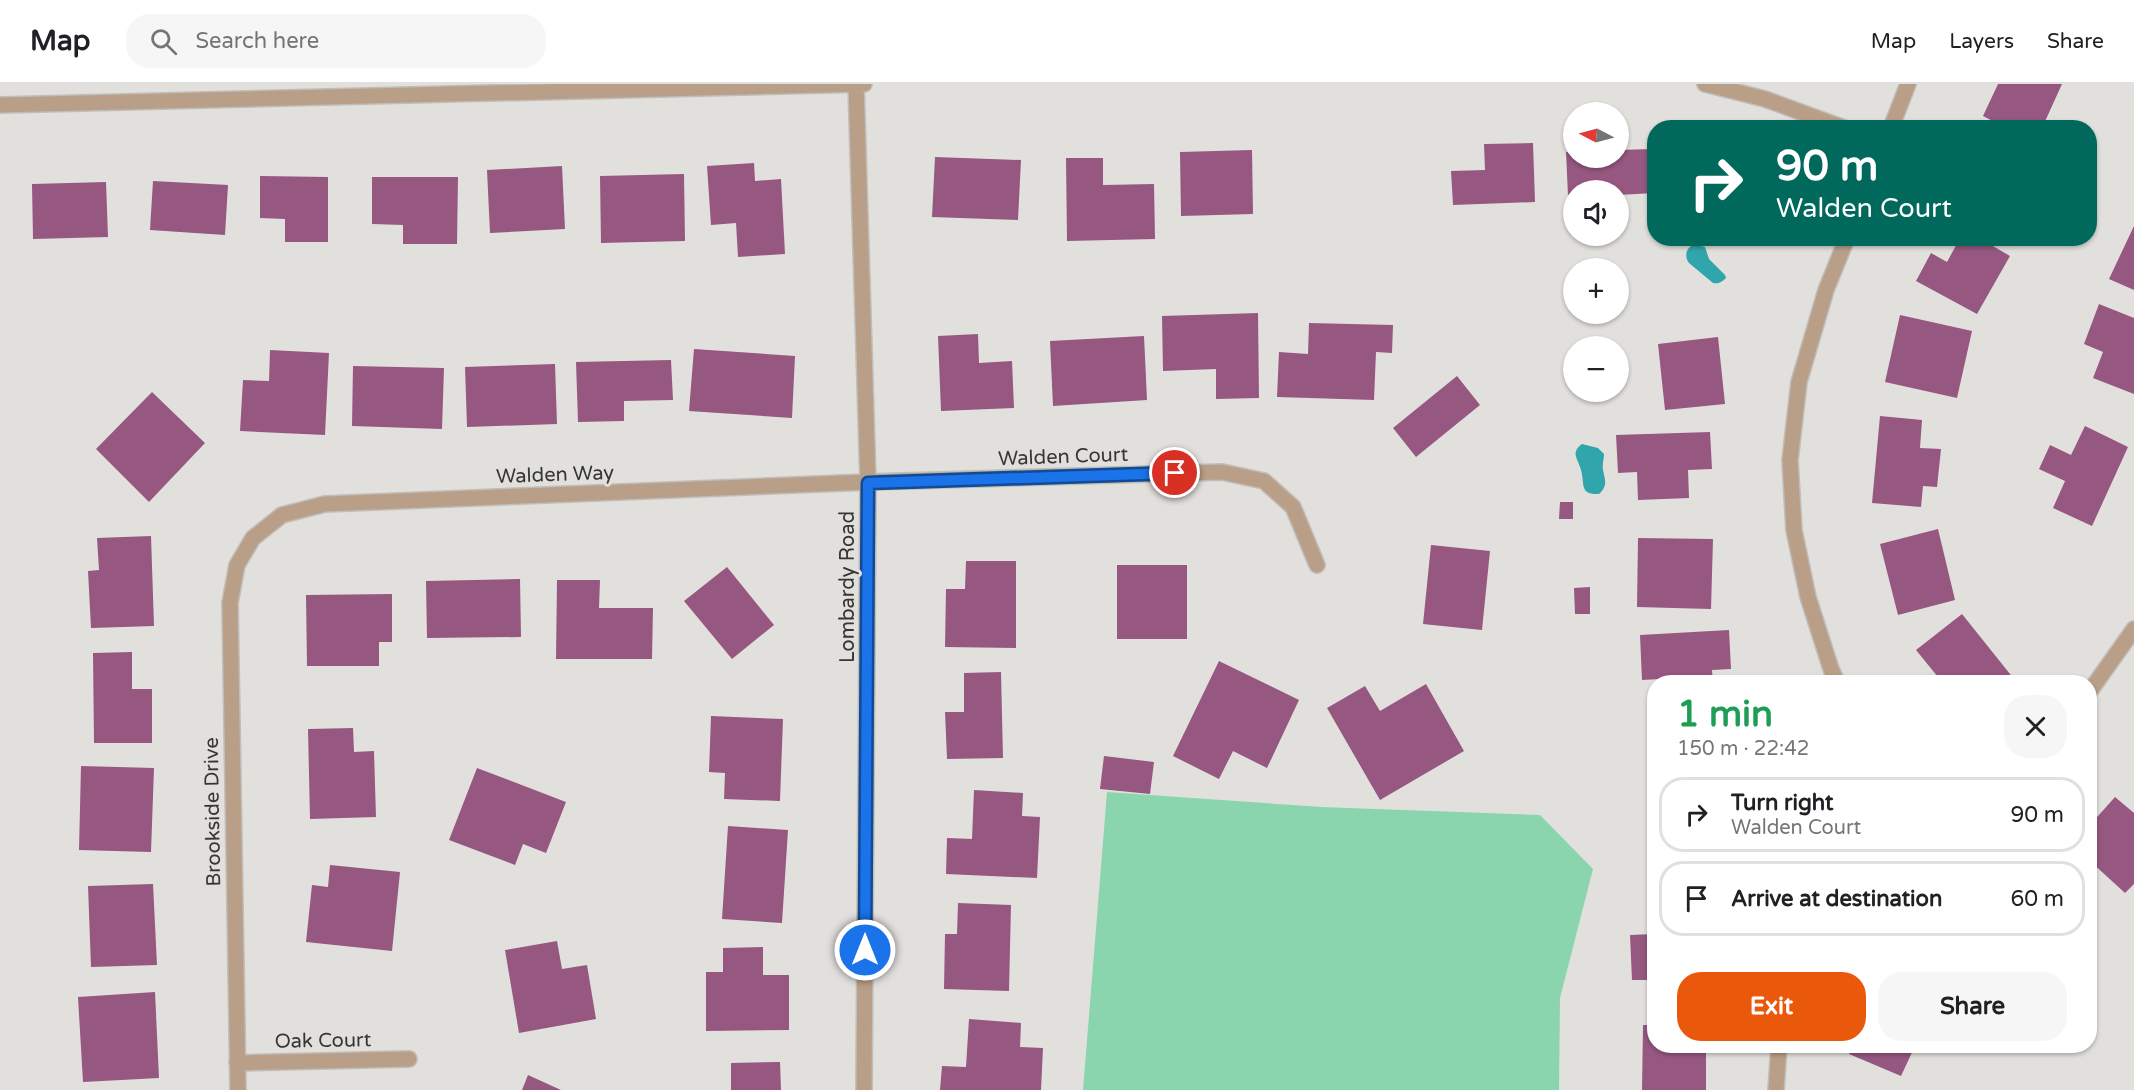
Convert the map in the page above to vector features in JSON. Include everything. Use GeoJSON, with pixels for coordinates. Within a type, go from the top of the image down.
{"type":"FeatureCollection","features":[{"type":"Feature","properties":{"kind":"street","name":"Lombardy Road"},"geometry":{"type":"LineString","coordinates":[[856,84],[868,483],[864,1090]]}},
{"type":"Feature","properties":{"kind":"street"},"geometry":{"type":"LineString","coordinates":[[0,105],[866,84]]}},
{"type":"Feature","properties":{"kind":"street"},"geometry":{"type":"LineString","coordinates":[[1705,84],[1766,99],[1822,120]]}},
{"type":"Feature","properties":{"kind":"street"},"geometry":{"type":"LineString","coordinates":[[1895,120],[1908,84]]}},
{"type":"Feature","properties":{"kind":"street"},"geometry":{"type":"LineString","coordinates":[[1834,675],[1808,597],[1794,530],[1790,460],[1799,382],[1826,290],[1844,246]]}},
{"type":"Feature","properties":{"kind":"street","name":"Walden Court"},"geometry":{"type":"LineString","coordinates":[[868,483],[1222,472],[1264,481],[1293,507],[1317,566]]}},
{"type":"Feature","properties":{"kind":"street","name":"Walden Way"},"geometry":{"type":"LineString","coordinates":[[253,538],[282,514],[325,504],[868,483]]}},
{"type":"Feature","properties":{"kind":"street","name":"Brookside Drive"},"geometry":{"type":"LineString","coordinates":[[238,1090],[230,603],[237,565],[253,538]]}},
{"type":"Feature","properties":{"kind":"street"},"geometry":{"type":"LineString","coordinates":[[2097,681],[2134,629]]}},
{"type":"Feature","properties":{"kind":"street"},"geometry":{"type":"LineString","coordinates":[[1776,1090],[1779,1053]]}},
{"type":"Feature","properties":{"kind":"street","name":"Oak Court"},"geometry":{"type":"LineString","coordinates":[[237,1063],[409,1059]]}},
{"type":"Feature","properties":{"kind":"green space"},"geometry":{"type":"Polygon","coordinates":[[[1107,792],[1321,807],[1540,815],[1593,869],[1560,998],[1559,1090],[1083,1090],[1107,792]]]}},
{"type":"Feature","properties":{"kind":"water"},"geometry":{"type":"Polygon","coordinates":[[[1692,246],[1705,247],[1709,259],[1726,278],[1719,283],[1713,283],[1689,263],[1687,252],[1692,246]]]}},
{"type":"Feature","properties":{"kind":"water"},"geometry":{"type":"Polygon","coordinates":[[[1582,444],[1598,448],[1604,454],[1605,483],[1599,494],[1588,493],[1584,488],[1576,453],[1582,444]]]}},
{"type":"Feature","properties":{"kind":"building"},"geometry":{"type":"Polygon","coordinates":[[[1998,84],[2062,84],[2046,120],[1991,120],[1983,116],[1998,84]]]}},
{"type":"Feature","properties":{"kind":"building"},"geometry":{"type":"Polygon","coordinates":[[[1533,143],[1535,202],[1453,205],[1451,171],[1485,170],[1484,144],[1533,143]]]}},
{"type":"Feature","properties":{"kind":"building"},"geometry":{"type":"Polygon","coordinates":[[[1647,149],[1647,193],[1629,194],[1629,180],[1567,180],[1567,168],[1629,168],[1629,150],[1647,149]]]}},
{"type":"Feature","properties":{"kind":"building"},"geometry":{"type":"Polygon","coordinates":[[[1252,150],[1253,214],[1181,216],[1180,152],[1252,150]]]}},
{"type":"Feature","properties":{"kind":"building"},"geometry":{"type":"Polygon","coordinates":[[[935,157],[1021,160],[1018,220],[932,217],[935,157]]]}},
{"type":"Feature","properties":{"kind":"building"},"geometry":{"type":"Polygon","coordinates":[[[1066,158],[1103,158],[1103,185],[1154,184],[1155,239],[1067,241],[1066,158]]]}},
{"type":"Feature","properties":{"kind":"building"},"geometry":{"type":"Polygon","coordinates":[[[754,163],[755,181],[781,179],[785,254],[738,257],[736,223],[711,225],[707,166],[754,163]]]}},
{"type":"Feature","properties":{"kind":"building"},"geometry":{"type":"Polygon","coordinates":[[[562,166],[565,229],[490,233],[487,170],[562,166]]]}},
{"type":"Feature","properties":{"kind":"building"},"geometry":{"type":"Polygon","coordinates":[[[684,174],[685,241],[601,243],[600,176],[684,174]]]}},
{"type":"Feature","properties":{"kind":"building"},"geometry":{"type":"Polygon","coordinates":[[[260,176],[328,177],[328,242],[285,242],[285,219],[260,218],[260,176]]]}},
{"type":"Feature","properties":{"kind":"building"},"geometry":{"type":"Polygon","coordinates":[[[372,177],[458,177],[457,244],[403,244],[403,225],[372,224],[372,177]]]}},
{"type":"Feature","properties":{"kind":"building"},"geometry":{"type":"Polygon","coordinates":[[[153,181],[228,185],[225,235],[150,230],[153,181]]]}},
{"type":"Feature","properties":{"kind":"building"},"geometry":{"type":"Polygon","coordinates":[[[106,182],[108,237],[33,239],[32,184],[106,182]]]}},
{"type":"Feature","properties":{"kind":"building"},"geometry":{"type":"Polygon","coordinates":[[[2134,226],[2134,290],[2109,279],[2134,226]]]}},
{"type":"Feature","properties":{"kind":"building"},"geometry":{"type":"Polygon","coordinates":[[[1956,246],[1993,246],[2010,256],[1977,314],[1916,281],[1931,253],[1947,262],[1956,246]]]}},
{"type":"Feature","properties":{"kind":"building"},"geometry":{"type":"Polygon","coordinates":[[[2099,304],[2134,318],[2134,394],[2093,378],[2103,352],[2084,344],[2099,304]]]}},
{"type":"Feature","properties":{"kind":"building"},"geometry":{"type":"Polygon","coordinates":[[[1258,313],[1259,398],[1216,399],[1216,369],[1163,371],[1162,316],[1258,313]]]}},
{"type":"Feature","properties":{"kind":"building"},"geometry":{"type":"Polygon","coordinates":[[[1900,315],[1972,331],[1957,398],[1885,382],[1900,315]]]}},
{"type":"Feature","properties":{"kind":"building"},"geometry":{"type":"Polygon","coordinates":[[[1309,323],[1393,325],[1392,353],[1376,352],[1374,400],[1277,397],[1279,352],[1308,354],[1309,323]]]}},
{"type":"Feature","properties":{"kind":"building"},"geometry":{"type":"Polygon","coordinates":[[[978,334],[979,363],[1012,361],[1014,408],[941,411],[938,336],[978,334]]]}},
{"type":"Feature","properties":{"kind":"building"},"geometry":{"type":"Polygon","coordinates":[[[1144,336],[1147,400],[1053,406],[1050,341],[1144,336]]]}},
{"type":"Feature","properties":{"kind":"building"},"geometry":{"type":"Polygon","coordinates":[[[1718,337],[1725,404],[1665,410],[1658,344],[1718,337]]]}},
{"type":"Feature","properties":{"kind":"building"},"geometry":{"type":"Polygon","coordinates":[[[694,349],[795,356],[792,418],[689,411],[694,349]]]}},
{"type":"Feature","properties":{"kind":"building"},"geometry":{"type":"Polygon","coordinates":[[[270,350],[329,353],[325,435],[240,431],[243,380],[269,381],[270,350]]]}},
{"type":"Feature","properties":{"kind":"building"},"geometry":{"type":"Polygon","coordinates":[[[671,360],[673,400],[624,401],[624,421],[578,422],[576,362],[671,360]]]}},
{"type":"Feature","properties":{"kind":"building"},"geometry":{"type":"Polygon","coordinates":[[[555,364],[557,424],[467,427],[465,367],[555,364]]]}},
{"type":"Feature","properties":{"kind":"building"},"geometry":{"type":"Polygon","coordinates":[[[353,366],[444,368],[442,429],[352,426],[353,366]]]}},
{"type":"Feature","properties":{"kind":"building"},"geometry":{"type":"Polygon","coordinates":[[[1457,376],[1480,405],[1416,457],[1393,428],[1457,376]]]}},
{"type":"Feature","properties":{"kind":"building"},"geometry":{"type":"Polygon","coordinates":[[[152,392],[205,443],[149,502],[96,449],[152,392]]]}},
{"type":"Feature","properties":{"kind":"building"},"geometry":{"type":"Polygon","coordinates":[[[1880,416],[1922,420],[1920,448],[1941,449],[1937,487],[1923,486],[1921,507],[1872,503],[1880,416]]]}},
{"type":"Feature","properties":{"kind":"building"},"geometry":{"type":"Polygon","coordinates":[[[2085,426],[2128,447],[2092,526],[2053,508],[2065,481],[2039,469],[2050,445],[2071,455],[2085,426]]]}},
{"type":"Feature","properties":{"kind":"building"},"geometry":{"type":"Polygon","coordinates":[[[1710,432],[1712,469],[1688,470],[1689,498],[1638,500],[1637,472],[1618,473],[1616,435],[1710,432]]]}},
{"type":"Feature","properties":{"kind":"building"},"geometry":{"type":"Polygon","coordinates":[[[1560,502],[1573,502],[1573,519],[1559,519],[1560,502]]]}},
{"type":"Feature","properties":{"kind":"building"},"geometry":{"type":"Polygon","coordinates":[[[1938,529],[1955,600],[1898,615],[1880,544],[1938,529]]]}},
{"type":"Feature","properties":{"kind":"building"},"geometry":{"type":"Polygon","coordinates":[[[151,536],[154,626],[91,628],[88,571],[99,570],[97,538],[151,536]]]}},
{"type":"Feature","properties":{"kind":"building"},"geometry":{"type":"Polygon","coordinates":[[[1638,538],[1713,539],[1711,609],[1637,607],[1638,538]]]}},
{"type":"Feature","properties":{"kind":"building"},"geometry":{"type":"Polygon","coordinates":[[[1431,545],[1490,551],[1482,630],[1423,624],[1431,545]]]}},
{"type":"Feature","properties":{"kind":"building"},"geometry":{"type":"Polygon","coordinates":[[[966,561],[1016,561],[1016,648],[945,647],[946,589],[965,589],[966,561]]]}},
{"type":"Feature","properties":{"kind":"building"},"geometry":{"type":"Polygon","coordinates":[[[1117,565],[1187,565],[1187,639],[1117,639],[1117,565]]]}},
{"type":"Feature","properties":{"kind":"building"},"geometry":{"type":"Polygon","coordinates":[[[727,567],[774,625],[732,659],[684,601],[727,567]]]}},
{"type":"Feature","properties":{"kind":"building"},"geometry":{"type":"Polygon","coordinates":[[[520,579],[521,637],[427,638],[426,581],[520,579]]]}},
{"type":"Feature","properties":{"kind":"building"},"geometry":{"type":"Polygon","coordinates":[[[557,580],[600,580],[599,608],[653,608],[652,659],[556,659],[557,580]]]}},
{"type":"Feature","properties":{"kind":"building"},"geometry":{"type":"Polygon","coordinates":[[[1590,587],[1590,614],[1575,614],[1574,588],[1590,587]]]}},
{"type":"Feature","properties":{"kind":"building"},"geometry":{"type":"Polygon","coordinates":[[[392,594],[392,642],[379,642],[379,666],[307,666],[306,595],[392,594]]]}},
{"type":"Feature","properties":{"kind":"building"},"geometry":{"type":"Polygon","coordinates":[[[1962,614],[2011,675],[1936,675],[1916,650],[1962,614]]]}},
{"type":"Feature","properties":{"kind":"building"},"geometry":{"type":"Polygon","coordinates":[[[1729,630],[1731,669],[1712,670],[1712,675],[1647,675],[1647,680],[1642,680],[1640,635],[1729,630]]]}},
{"type":"Feature","properties":{"kind":"building"},"geometry":{"type":"Polygon","coordinates":[[[132,652],[132,689],[152,689],[152,743],[94,743],[93,653],[132,652]]]}},
{"type":"Feature","properties":{"kind":"building"},"geometry":{"type":"Polygon","coordinates":[[[1219,661],[1299,700],[1267,768],[1233,751],[1219,779],[1173,756],[1219,661]]]}},
{"type":"Feature","properties":{"kind":"building"},"geometry":{"type":"Polygon","coordinates":[[[1001,672],[1003,758],[947,759],[945,712],[964,712],[964,673],[1001,672]]]}},
{"type":"Feature","properties":{"kind":"building"},"geometry":{"type":"Polygon","coordinates":[[[1426,684],[1464,751],[1380,800],[1327,708],[1365,686],[1380,711],[1426,684]]]}},
{"type":"Feature","properties":{"kind":"building"},"geometry":{"type":"Polygon","coordinates":[[[711,716],[783,719],[780,801],[724,799],[725,773],[709,772],[711,716]]]}},
{"type":"Feature","properties":{"kind":"building"},"geometry":{"type":"Polygon","coordinates":[[[353,728],[354,752],[374,751],[376,817],[310,819],[308,729],[353,728]]]}},
{"type":"Feature","properties":{"kind":"building"},"geometry":{"type":"Polygon","coordinates":[[[1104,756],[1154,762],[1150,794],[1100,789],[1104,756]]]}},
{"type":"Feature","properties":{"kind":"building"},"geometry":{"type":"Polygon","coordinates":[[[81,766],[154,768],[151,852],[79,850],[81,766]]]}},
{"type":"Feature","properties":{"kind":"building"},"geometry":{"type":"Polygon","coordinates":[[[477,768],[566,802],[546,853],[523,844],[515,865],[449,840],[477,768]]]}},
{"type":"Feature","properties":{"kind":"building"},"geometry":{"type":"Polygon","coordinates":[[[974,790],[1023,793],[1022,816],[1040,817],[1037,878],[946,874],[947,838],[972,839],[974,790]]]}},
{"type":"Feature","properties":{"kind":"building"},"geometry":{"type":"Polygon","coordinates":[[[2115,797],[2134,813],[2134,884],[2125,893],[2097,867],[2097,817],[2115,797]]]}},
{"type":"Feature","properties":{"kind":"building"},"geometry":{"type":"Polygon","coordinates":[[[728,826],[788,830],[782,923],[722,919],[728,826]]]}},
{"type":"Feature","properties":{"kind":"building"},"geometry":{"type":"Polygon","coordinates":[[[330,865],[400,872],[392,951],[306,942],[312,885],[328,887],[330,865]]]}},
{"type":"Feature","properties":{"kind":"building"},"geometry":{"type":"Polygon","coordinates":[[[153,884],[157,965],[91,967],[88,886],[153,884]]]}},
{"type":"Feature","properties":{"kind":"building"},"geometry":{"type":"Polygon","coordinates":[[[958,903],[1011,905],[1009,991],[944,989],[945,934],[957,934],[958,903]]]}},
{"type":"Feature","properties":{"kind":"building"},"geometry":{"type":"Polygon","coordinates":[[[1647,934],[1647,980],[1632,980],[1630,935],[1647,934]]]}},
{"type":"Feature","properties":{"kind":"building"},"geometry":{"type":"Polygon","coordinates":[[[557,941],[562,969],[587,965],[596,1019],[519,1033],[505,950],[557,941]]]}},
{"type":"Feature","properties":{"kind":"building"},"geometry":{"type":"Polygon","coordinates":[[[763,947],[763,975],[789,975],[789,1030],[706,1031],[706,972],[723,972],[723,948],[763,947]]]}},
{"type":"Feature","properties":{"kind":"building"},"geometry":{"type":"Polygon","coordinates":[[[155,992],[159,1078],[83,1082],[78,997],[155,992]]]}},
{"type":"Feature","properties":{"kind":"building"},"geometry":{"type":"Polygon","coordinates":[[[969,1019],[1021,1023],[1020,1047],[1043,1048],[1041,1090],[940,1090],[942,1066],[966,1067],[969,1019]]]}},
{"type":"Feature","properties":{"kind":"building"},"geometry":{"type":"Polygon","coordinates":[[[1643,1025],[1647,1025],[1647,1053],[1706,1053],[1706,1090],[1642,1090],[1643,1025]]]}},
{"type":"Feature","properties":{"kind":"building"},"geometry":{"type":"Polygon","coordinates":[[[1850,1053],[1912,1053],[1901,1076],[1850,1053]]]}},
{"type":"Feature","properties":{"kind":"building"},"geometry":{"type":"Polygon","coordinates":[[[780,1062],[781,1090],[731,1090],[731,1063],[780,1062]]]}},
{"type":"Feature","properties":{"kind":"building"},"geometry":{"type":"Polygon","coordinates":[[[528,1075],[561,1090],[522,1090],[528,1075]]]}},
{"type":"Feature","properties":{"kind":"route"},"geometry":{"type":"LineString","coordinates":[[865,950],[868,483],[1175,473]]}}]}
